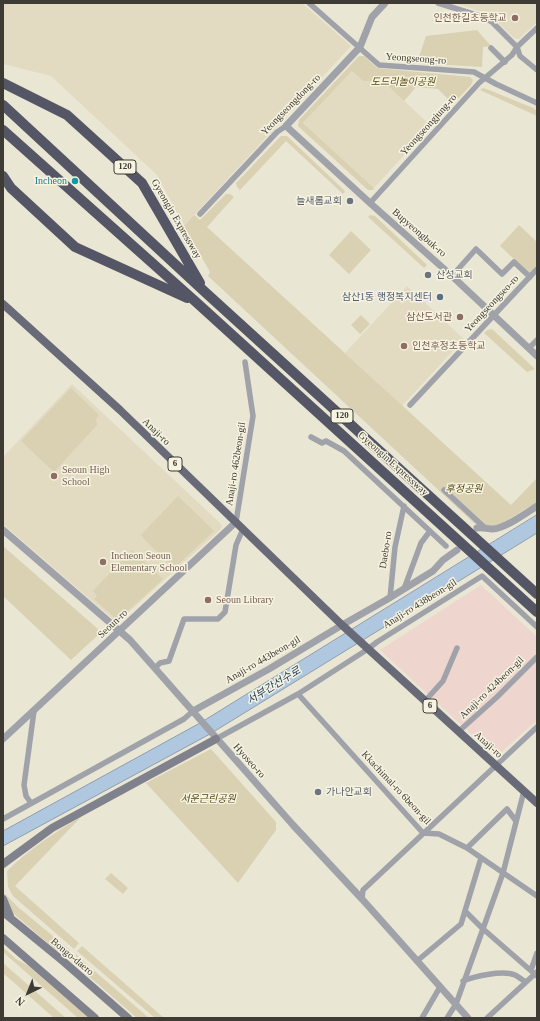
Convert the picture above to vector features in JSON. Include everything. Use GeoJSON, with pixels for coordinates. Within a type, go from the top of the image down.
{"type":"FeatureCollection","features":[{"type":"Feature","properties":{"kind":"highway","name":"Gyeongin Expressway"},"geometry":{"type":"LineString","coordinates":[[3,83],[67,115],[142,183],[205,292]]}},
{"type":"Feature","properties":{"kind":"highway","name":"Gyeongin Expressway"},"geometry":{"type":"LineString","coordinates":[[3,105],[205,292],[537,594]]}},
{"type":"Feature","properties":{"kind":"highway","name":"Gyeongin Expressway"},"geometry":{"type":"LineString","coordinates":[[3,130],[196,302],[537,612]]}},
{"type":"Feature","properties":{"kind":"highway","name":"Gyeongin Expressway"},"geometry":{"type":"LineString","coordinates":[[3,176],[11,188],[75,247],[196,302]]}},
{"type":"Feature","properties":{"kind":"main road","name":"Anaji-ro"},"geometry":{"type":"LineString","coordinates":[[3,304],[120,410],[343,626]]}},
{"type":"Feature","properties":{"kind":"main road","name":"6"},"geometry":{"type":"LineString","coordinates":[[343,626],[367,648]]}},
{"type":"Feature","properties":{"kind":"main road","name":"Anaji-ro"},"geometry":{"type":"LineString","coordinates":[[367,648],[537,803]]}},
{"type":"Feature","properties":{"kind":"main road"},"geometry":{"type":"LineString","coordinates":[[3,871],[5,862],[52,828],[214,737]]}},
{"type":"Feature","properties":{"kind":"main road"},"geometry":{"type":"LineString","coordinates":[[3,899],[11,919]]}},
{"type":"Feature","properties":{"kind":"main road","name":"Bongo-daero"},"geometry":{"type":"LineString","coordinates":[[3,912],[64,962],[128,1018]]}},
{"type":"Feature","properties":{"kind":"main road"},"geometry":{"type":"LineString","coordinates":[[3,938],[95,1018]]}},
{"type":"Feature","properties":{"kind":"street","name":"Yeongseong-ro"},"geometry":{"type":"LineString","coordinates":[[309,3],[379,65],[474,72],[537,103]]}},
{"type":"Feature","properties":{"kind":"street","name":"Yeongseongdong-ro"},"geometry":{"type":"LineString","coordinates":[[200,214],[277,132],[286,126],[360,47],[372,17],[385,3]]}},
{"type":"Feature","properties":{"kind":"street"},"geometry":{"type":"LineString","coordinates":[[438,3],[483,17],[492,22],[517,47],[520,56],[537,70]]}},
{"type":"Feature","properties":{"kind":"street","name":"Yeongseongjung-ro"},"geometry":{"type":"LineString","coordinates":[[370,203],[479,83],[512,56],[517,47],[537,28]]}},
{"type":"Feature","properties":{"kind":"street"},"geometry":{"type":"LineString","coordinates":[[491,48],[505,62]]}},
{"type":"Feature","properties":{"kind":"street","name":"Bupyeongbuk-ro"},"geometry":{"type":"LineString","coordinates":[[286,126],[452,276],[537,356]]}},
{"type":"Feature","properties":{"kind":"street"},"geometry":{"type":"LineString","coordinates":[[452,276],[476,249],[502,274],[514,262],[530,277]]}},
{"type":"Feature","properties":{"kind":"street","name":"Yeongseongseo-ro"},"geometry":{"type":"LineString","coordinates":[[410,404],[537,269]]}},
{"type":"Feature","properties":{"kind":"street"},"geometry":{"type":"LineString","coordinates":[[529,348],[537,340]]}},
{"type":"Feature","properties":{"kind":"street","name":"Anaji-ro 462beon-gil"},"geometry":{"type":"LineString","coordinates":[[236,522],[253,416],[245,362]]}},
{"type":"Feature","properties":{"kind":"street"},"geometry":{"type":"LineString","coordinates":[[311,437],[322,443],[326,441],[344,451],[446,546]]}},
{"type":"Feature","properties":{"kind":"street"},"geometry":{"type":"LineString","coordinates":[[444,490],[480,522],[481,528],[492,529],[501,527],[537,506]]}},
{"type":"Feature","properties":{"kind":"street","name":"Daebo-ro"},"geometry":{"type":"LineString","coordinates":[[390,598],[395,547],[404,506]]}},
{"type":"Feature","properties":{"kind":"street","name":"Seoun-ro"},"geometry":{"type":"LineString","coordinates":[[3,739],[236,522]]}},
{"type":"Feature","properties":{"kind":"street"},"geometry":{"type":"LineString","coordinates":[[155,668],[160,663],[169,661],[184,619],[218,619],[225,612],[236,545],[243,529]]}},
{"type":"Feature","properties":{"kind":"street","name":"Hyoseo-ro"},"geometry":{"type":"LineString","coordinates":[[3,530],[130,640],[293,826],[362,899],[468,1018]]}},
{"type":"Feature","properties":{"kind":"street"},"geometry":{"type":"LineString","coordinates":[[404,589],[421,542],[430,530]]}},
{"type":"Feature","properties":{"kind":"street"},"geometry":{"type":"LineString","coordinates":[[343,626],[433,571],[443,560],[456,550]]}},
{"type":"Feature","properties":{"kind":"street","name":"Anaji-ro 438beon-gil"},"geometry":{"type":"LineString","coordinates":[[214,737],[298,694],[367,648],[482,576],[537,627]]}},
{"type":"Feature","properties":{"kind":"street","name":"Anaji-ro 443beon-gil"},"geometry":{"type":"LineString","coordinates":[[196,714],[343,626]]}},
{"type":"Feature","properties":{"kind":"street"},"geometry":{"type":"LineString","coordinates":[[425,701],[443,682],[457,648]]}},
{"type":"Feature","properties":{"kind":"street","name":"Anaji-ro 424beon-gil"},"geometry":{"type":"LineString","coordinates":[[458,732],[497,697],[537,657]]}},
{"type":"Feature","properties":{"kind":"street","name":"Kkachimal-ro 6beon-gil"},"geometry":{"type":"LineString","coordinates":[[298,694],[423,834],[439,834],[467,848],[537,896]]}},
{"type":"Feature","properties":{"kind":"street"},"geometry":{"type":"LineString","coordinates":[[31,803],[26,796],[24,785],[34,711]]}},
{"type":"Feature","properties":{"kind":"street"},"geometry":{"type":"LineString","coordinates":[[3,818],[184,719],[196,714]]}},
{"type":"Feature","properties":{"kind":"street"},"geometry":{"type":"LineString","coordinates":[[362,899],[363,890],[537,728]]}},
{"type":"Feature","properties":{"kind":"street"},"geometry":{"type":"LineString","coordinates":[[447,1018],[456,1004],[503,873],[524,791]]}},
{"type":"Feature","properties":{"kind":"street"},"geometry":{"type":"LineString","coordinates":[[467,848],[507,809],[516,820]]}},
{"type":"Feature","properties":{"kind":"street"},"geometry":{"type":"LineString","coordinates":[[417,961],[462,924],[481,858]]}},
{"type":"Feature","properties":{"kind":"street"},"geometry":{"type":"LineString","coordinates":[[466,911],[482,928],[535,973]]}},
{"type":"Feature","properties":{"kind":"street"},"geometry":{"type":"LineString","coordinates":[[487,1018],[535,973],[537,953]]}},
{"type":"Feature","properties":{"kind":"street"},"geometry":{"type":"LineString","coordinates":[[463,981],[490,974],[514,975],[526,982]]}},
{"type":"Feature","properties":{"kind":"street"},"geometry":{"type":"LineString","coordinates":[[422,1018],[440,987]]}},
{"type":"Feature","properties":{"kind":"shaded area"},"geometry":{"type":"Polygon","coordinates":[[[3,3],[302,3],[351,46],[184,226],[157,175],[51,76],[3,64],[3,3]]]}},
{"type":"Feature","properties":{"kind":"shaded area","name":"인천한길초등학교"},"geometry":{"type":"Polygon","coordinates":[[[455,3],[537,3],[537,22],[519,39],[514,38],[489,14],[455,3]]]}},
{"type":"Feature","properties":{"kind":"shaded area"},"geometry":{"type":"Polygon","coordinates":[[[352,71],[363,81],[383,81],[431,126],[374,188],[303,123],[352,71]]]}},
{"type":"Feature","properties":{"kind":"shaded area","name":"인천후정초등학교"},"geometry":{"type":"Polygon","coordinates":[[[407,286],[464,339],[402,406],[345,353],[407,286]]]}},
{"type":"Feature","properties":{"kind":"shaded area"},"geometry":{"type":"Polygon","coordinates":[[[72,384],[222,525],[221,529],[121,619],[115,621],[3,524],[3,457],[72,384]]]}},
{"type":"Feature","properties":{"kind":"shaded area"},"geometry":{"type":"Polygon","coordinates":[[[481,585],[537,637],[537,720],[496,757],[380,650],[481,585]]]}},
{"type":"Feature","properties":{"kind":"green space"},"geometry":{"type":"Polygon","coordinates":[[[477,30],[491,46],[483,47],[482,67],[417,63],[426,36],[477,30]]]}},
{"type":"Feature","properties":{"kind":"green space","name":"도드리놀이공원"},"geometry":{"type":"Polygon","coordinates":[[[359,56],[364,56],[377,68],[470,77],[473,80],[471,85],[453,104],[438,89],[416,87],[404,101],[383,81],[363,81],[352,71],[303,123],[374,188],[373,190],[368,190],[298,126],[299,120],[359,56]]]}},
{"type":"Feature","properties":{"kind":"green space"},"geometry":{"type":"Polygon","coordinates":[[[483,88],[533,108],[537,111],[537,116],[480,90],[483,88]]]}},
{"type":"Feature","properties":{"kind":"green space"},"geometry":{"type":"Polygon","coordinates":[[[281,136],[287,136],[345,191],[343,194],[286,141],[240,190],[236,183],[281,136]]]}},
{"type":"Feature","properties":{"kind":"green space","name":"후정공원"},"geometry":{"type":"Polygon","coordinates":[[[226,194],[230,194],[234,197],[207,227],[511,505],[537,478],[537,502],[496,527],[476,525],[208,276],[210,272],[184,226],[194,215],[200,220],[226,194]]]}},
{"type":"Feature","properties":{"kind":"green space"},"geometry":{"type":"Polygon","coordinates":[[[370,215],[375,216],[427,265],[424,268],[368,217],[370,215]]]}},
{"type":"Feature","properties":{"kind":"green space"},"geometry":{"type":"Polygon","coordinates":[[[519,225],[537,242],[537,264],[529,273],[500,246],[519,225]]]}},
{"type":"Feature","properties":{"kind":"green space"},"geometry":{"type":"Polygon","coordinates":[[[351,231],[371,250],[349,274],[329,255],[351,231]]]}},
{"type":"Feature","properties":{"kind":"green space"},"geometry":{"type":"Polygon","coordinates":[[[361,315],[370,324],[360,334],[351,325],[361,315]]]}},
{"type":"Feature","properties":{"kind":"green space"},"geometry":{"type":"Polygon","coordinates":[[[492,329],[535,369],[527,372],[484,333],[487,330],[492,329]]]}},
{"type":"Feature","properties":{"kind":"green space"},"geometry":{"type":"Polygon","coordinates":[[[71,388],[99,415],[96,419],[97,425],[54,472],[21,441],[71,388]]]}},
{"type":"Feature","properties":{"kind":"green space"},"geometry":{"type":"Polygon","coordinates":[[[178,496],[214,531],[174,568],[141,535],[178,496]]]}},
{"type":"Feature","properties":{"kind":"green space"},"geometry":{"type":"Polygon","coordinates":[[[3,546],[98,629],[98,635],[71,660],[3,596],[3,546]]]}},
{"type":"Feature","properties":{"kind":"green space"},"geometry":{"type":"Polygon","coordinates":[[[132,550],[163,579],[120,618],[116,619],[94,599],[97,596],[93,591],[132,550]]]}},
{"type":"Feature","properties":{"kind":"green space","name":"서운근린공원"},"geometry":{"type":"Polygon","coordinates":[[[211,749],[276,822],[276,830],[238,883],[146,783],[211,749]]]}},
{"type":"Feature","properties":{"kind":"green space"},"geometry":{"type":"Polygon","coordinates":[[[82,816],[15,886],[79,943],[74,949],[13,896],[8,887],[7,871],[34,848],[82,816]]]}},
{"type":"Feature","properties":{"kind":"green space"},"geometry":{"type":"Polygon","coordinates":[[[111,873],[128,888],[123,894],[105,879],[111,873]]]}},
{"type":"Feature","properties":{"kind":"green space"},"geometry":{"type":"Polygon","coordinates":[[[4,893],[19,908],[71,951],[57,951],[14,914],[7,905],[4,893]]]}},
{"type":"Feature","properties":{"kind":"green space"},"geometry":{"type":"Polygon","coordinates":[[[82,946],[164,1018],[155,1018],[77,951],[82,946]]]}},
{"type":"Feature","properties":{"kind":"green space"},"geometry":{"type":"Polygon","coordinates":[[[3,947],[16,959],[29,966],[90,1018],[78,1018],[3,952],[3,947]]]}},
{"type":"Feature","properties":{"kind":"green space"},"geometry":{"type":"Polygon","coordinates":[[[76,954],[149,1018],[137,1018],[76,965],[76,954]]]}},
{"type":"Feature","properties":{"kind":"green space"},"geometry":{"type":"Polygon","coordinates":[[[3,963],[66,1018],[54,1018],[3,973],[3,963]]]}},
{"type":"Feature","properties":{"kind":"water","name":"서부간선수로"},"geometry":{"type":"Polygon","coordinates":[[[537,515],[537,533],[210,734],[3,846],[3,831],[200,723],[537,515]]]}},
{"type":"Feature","properties":{"kind":"place","name":"인천한길초등학교"},"geometry":{"type":"Point","coordinates":[515,18]}},
{"type":"Feature","properties":{"kind":"place","name":"Incheon"},"geometry":{"type":"Point","coordinates":[75,181]}},
{"type":"Feature","properties":{"kind":"place","name":"늘새롬교회"},"geometry":{"type":"Point","coordinates":[350,201]}},
{"type":"Feature","properties":{"kind":"place","name":"산성교회"},"geometry":{"type":"Point","coordinates":[428,275]}},
{"type":"Feature","properties":{"kind":"place","name":"삼산1동 행정복지센터"},"geometry":{"type":"Point","coordinates":[440,297]}},
{"type":"Feature","properties":{"kind":"place","name":"삼산도서관"},"geometry":{"type":"Point","coordinates":[460,317]}},
{"type":"Feature","properties":{"kind":"place","name":"인천후정초등학교"},"geometry":{"type":"Point","coordinates":[404,346]}},
{"type":"Feature","properties":{"kind":"place","name":"Seoun High School"},"geometry":{"type":"Point","coordinates":[54,476]}},
{"type":"Feature","properties":{"kind":"place","name":"Incheon Seoun Elementary School"},"geometry":{"type":"Point","coordinates":[103,562]}},
{"type":"Feature","properties":{"kind":"place","name":"Seoun Library"},"geometry":{"type":"Point","coordinates":[208,600]}},
{"type":"Feature","properties":{"kind":"place","name":"가나안교회"},"geometry":{"type":"Point","coordinates":[318,792]}}]}
